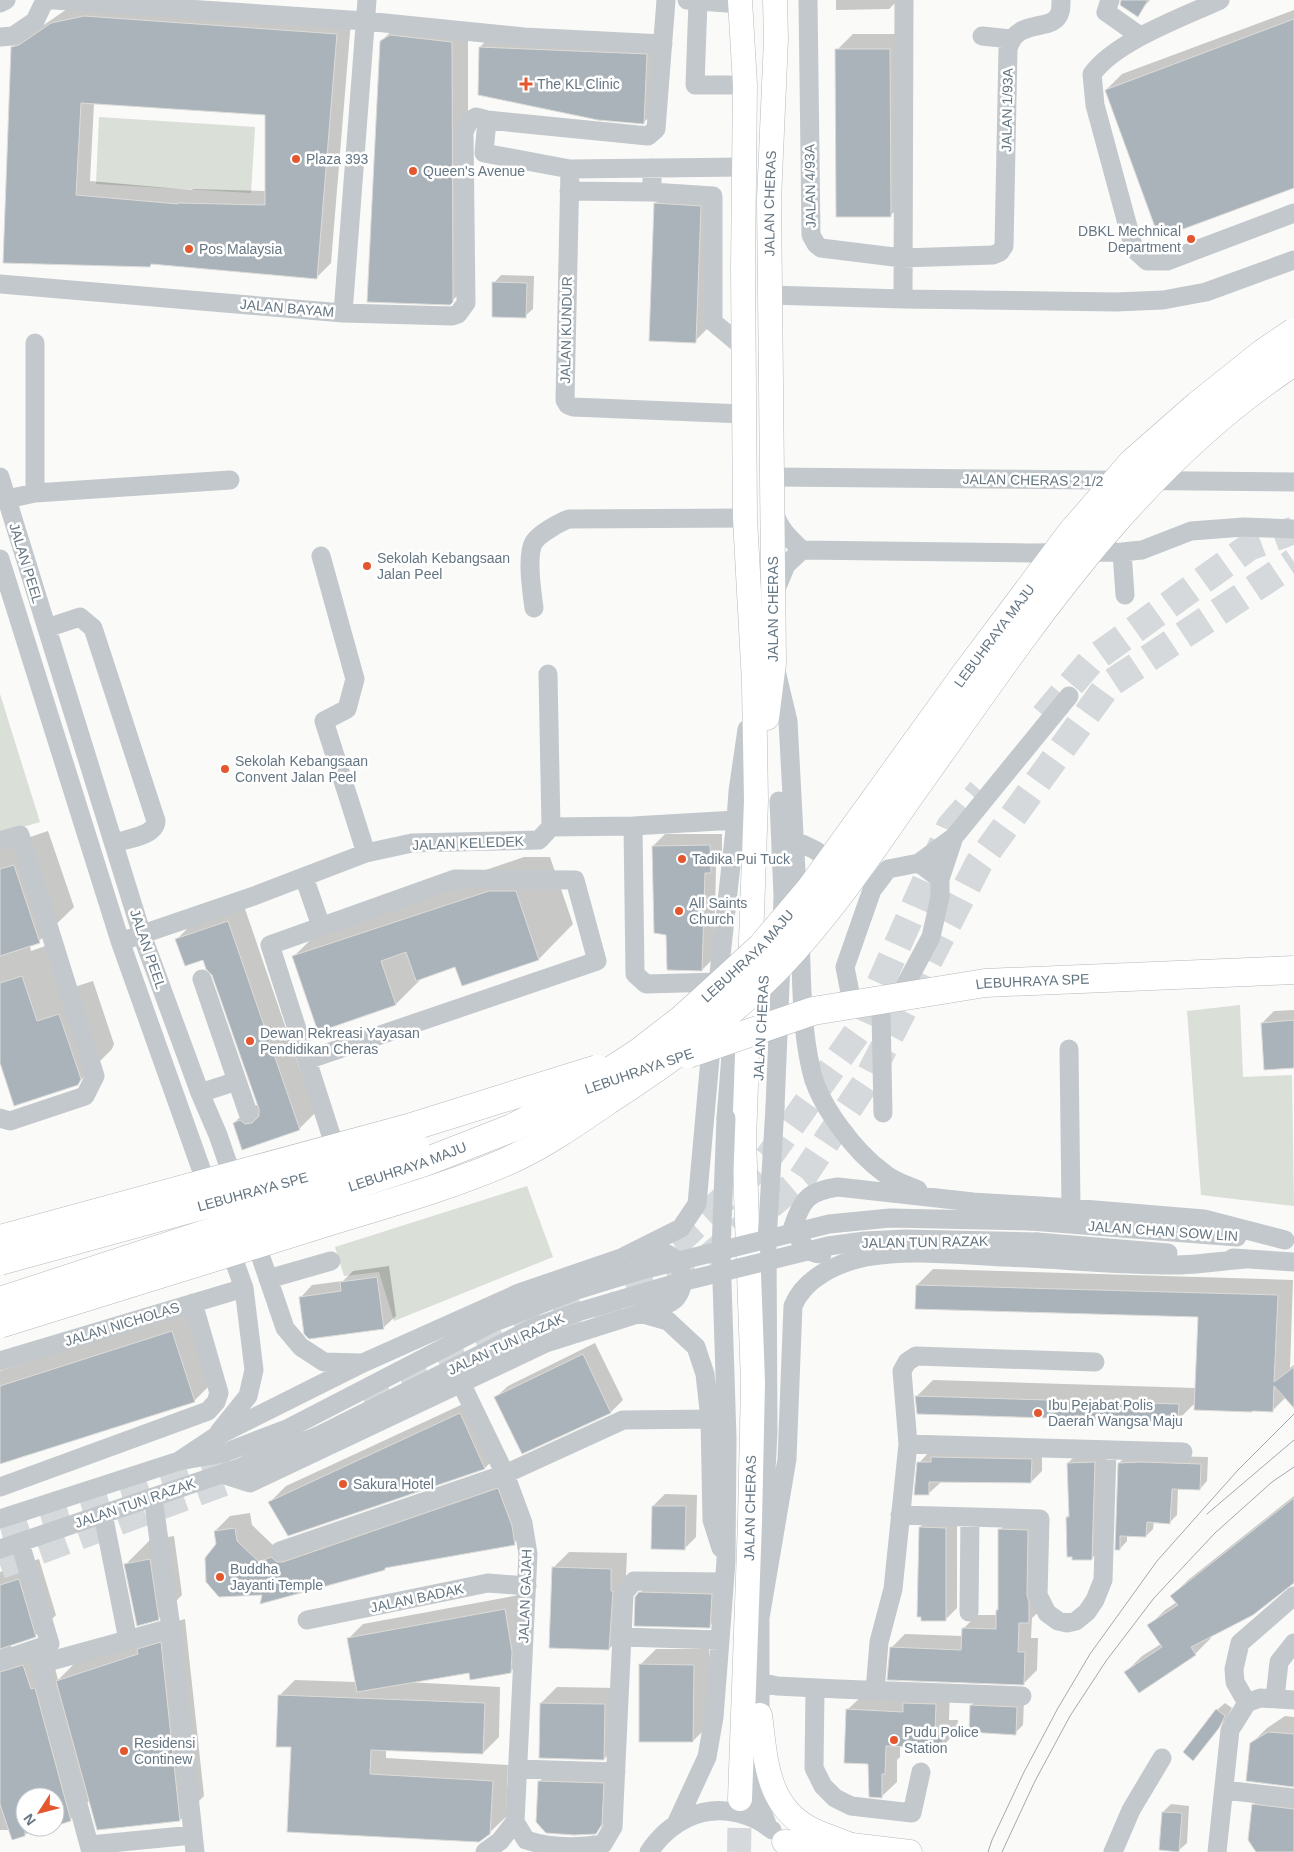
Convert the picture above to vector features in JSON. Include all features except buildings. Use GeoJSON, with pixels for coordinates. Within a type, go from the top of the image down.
{"type":"FeatureCollection","features":[{"type":"Feature","properties":{"kind":"highway","name":"LEBUHRAYA MAJU"},"geometry":{"type":"LineString","coordinates":[[0,1301],[425,1162],[512,1128],[566,1100],[638,1053],[682,1019],[761,947],[811,888],[964,676],[1066,540],[1132,463],[1198,405],[1294,332]]}},
{"type":"Feature","properties":{"kind":"highway","name":"LEBUHRAYA MAJU"},"geometry":{"type":"LineString","coordinates":[[0,1324],[430,1190],[512,1159],[572,1125],[682,1050],[775,970],[846,886],[1076,566],[1132,500],[1200,435],[1269,378],[1294,362]]}},
{"type":"Feature","properties":{"kind":"highway","name":"LEBUHRAYA SPE"},"geometry":{"type":"LineString","coordinates":[[0,1239],[408,1128],[812,1001],[978,972],[1294,952]]}},
{"type":"Feature","properties":{"kind":"highway","name":"LEBUHRAYA SPE"},"geometry":{"type":"LineString","coordinates":[[0,1261],[415,1147],[813,1011],[985,983],[1294,970]]}},
{"type":"Feature","properties":{"kind":"main road","name":"JALAN CHERAS"},"geometry":{"type":"LineString","coordinates":[[746,1216],[764,1005],[767,715],[774,663],[769,200],[776,39],[775,0]]}},
{"type":"Feature","properties":{"kind":"main road","name":"JALAN CHERAS"},"geometry":{"type":"LineString","coordinates":[[740,1799],[753,1382],[744,1140],[756,800],[754,683],[745,518],[743,414],[745,85],[741,1]]}},
{"type":"Feature","properties":{"kind":"main road"},"geometry":{"type":"LineString","coordinates":[[741,1],[766,15],[771,23],[776,39]]}},
{"type":"Feature","properties":{"kind":"main road"},"geometry":{"type":"LineString","coordinates":[[760,1715],[767,1771],[772,1787],[780,1802],[794,1818],[813,1830],[851,1845]]}},
{"type":"Feature","properties":{"kind":"main road"},"geometry":{"type":"LineString","coordinates":[[781,1840],[851,1845],[908,1852]]}},
{"type":"Feature","properties":{"kind":"street"},"geometry":{"type":"LineString","coordinates":[[0,2],[6,0]]}},
{"type":"Feature","properties":{"kind":"street"},"geometry":{"type":"LineString","coordinates":[[0,37],[13,36],[35,21],[45,0]]}},
{"type":"Feature","properties":{"kind":"street"},"geometry":{"type":"LineString","coordinates":[[54,0],[365,21],[524,36],[663,44]]}},
{"type":"Feature","properties":{"kind":"street","name":"JALAN BAYAM"},"geometry":{"type":"LineString","coordinates":[[0,284],[343,313],[367,0]]}},
{"type":"Feature","properties":{"kind":"street"},"geometry":{"type":"LineString","coordinates":[[343,313],[452,316],[458,314],[463,309],[466,303],[464,132],[469,121],[476,117],[487,120],[648,136],[656,129],[666,0]]}},
{"type":"Feature","properties":{"kind":"street"},"geometry":{"type":"LineString","coordinates":[[687,0],[741,1]]}},
{"type":"Feature","properties":{"kind":"street","name":"JALAN 4/93A"},"geometry":{"type":"LineString","coordinates":[[808,0],[811,235],[816,244],[821,248],[902,258],[993,255],[1000,252]]}},
{"type":"Feature","properties":{"kind":"street"},"geometry":{"type":"LineString","coordinates":[[902,299],[904,0]]}},
{"type":"Feature","properties":{"kind":"street"},"geometry":{"type":"LineString","coordinates":[[982,36],[1011,39],[1018,32],[1051,23],[1060,13],[1061,0]]}},
{"type":"Feature","properties":{"kind":"street"},"geometry":{"type":"LineString","coordinates":[[1220,0],[1140,36],[1100,64],[1092,74],[1096,105],[1134,249],[1147,261],[1168,260],[1294,213]]}},
{"type":"Feature","properties":{"kind":"street"},"geometry":{"type":"LineString","coordinates":[[698,1],[695,85],[745,85]]}},
{"type":"Feature","properties":{"kind":"street"},"geometry":{"type":"LineString","coordinates":[[1108,6],[1140,36]]}},
{"type":"Feature","properties":{"kind":"street","name":"JALAN 1/93A"},"geometry":{"type":"LineString","coordinates":[[1000,252],[1004,246],[1008,49],[1011,39]]}},
{"type":"Feature","properties":{"kind":"street"},"geometry":{"type":"LineString","coordinates":[[487,120],[484,153],[570,169],[744,167]]}},
{"type":"Feature","properties":{"kind":"street"},"geometry":{"type":"LineString","coordinates":[[652,168],[652,192]]}},
{"type":"Feature","properties":{"kind":"street","name":"JALAN KUNDUR"},"geometry":{"type":"LineString","coordinates":[[570,169],[565,400],[568,405],[573,408],[743,414]]}},
{"type":"Feature","properties":{"kind":"street"},"geometry":{"type":"LineString","coordinates":[[569,191],[652,192],[713,196],[713,322],[743,347]]}},
{"type":"Feature","properties":{"kind":"street"},"geometry":{"type":"LineString","coordinates":[[770,295],[1116,302],[1163,300],[1206,292],[1294,260]]}},
{"type":"Feature","properties":{"kind":"street"},"geometry":{"type":"LineString","coordinates":[[35,343],[35,493]]}},
{"type":"Feature","properties":{"kind":"street","name":"JALAN PEEL"},"geometry":{"type":"LineString","coordinates":[[0,477],[142,935],[200,1093],[218,1135],[285,1328],[301,1347],[324,1362],[363,1363]]}},
{"type":"Feature","properties":{"kind":"street","name":"JALAN CHERAS 2 1/2"},"geometry":{"type":"LineString","coordinates":[[773,477],[1294,482]]}},
{"type":"Feature","properties":{"kind":"street"},"geometry":{"type":"LineString","coordinates":[[7,499],[35,493],[230,480]]}},
{"type":"Feature","properties":{"kind":"street"},"geometry":{"type":"LineString","coordinates":[[773,508],[776,521],[784,533],[802,550],[1020,553],[1122,552],[1142,550],[1191,531],[1244,527],[1294,529]]}},
{"type":"Feature","properties":{"kind":"street"},"geometry":{"type":"LineString","coordinates":[[534,608],[530,561],[534,542],[558,524],[569,519],[745,518]]}},
{"type":"Feature","properties":{"kind":"street"},"geometry":{"type":"LineString","coordinates":[[773,599],[779,579],[786,565],[802,550]]}},
{"type":"Feature","properties":{"kind":"street"},"geometry":{"type":"LineString","coordinates":[[1122,552],[1125,595]]}},
{"type":"Feature","properties":{"kind":"street"},"geometry":{"type":"LineString","coordinates":[[321,556],[355,679],[347,709],[324,721],[366,854]]}},
{"type":"Feature","properties":{"kind":"street","name":"JALAN PEEL"},"geometry":{"type":"LineString","coordinates":[[0,559],[120,941],[244,1288],[254,1370],[248,1396],[220,1445]]}},
{"type":"Feature","properties":{"kind":"street"},"geometry":{"type":"LineString","coordinates":[[47,628],[80,617],[93,628],[156,822],[156,826],[152,831],[114,843]]}},
{"type":"Feature","properties":{"kind":"street"},"geometry":{"type":"LineString","coordinates":[[774,663],[788,721],[805,1027],[811,1071],[827,1108],[853,1144],[884,1174],[930,1196]]}},
{"type":"Feature","properties":{"kind":"street"},"geometry":{"type":"LineString","coordinates":[[774,663],[783,896],[775,1107],[767,1241],[768,1432],[760,1618],[760,1715],[754,1777],[756,1796],[781,1840]]}},
{"type":"Feature","properties":{"kind":"street"},"geometry":{"type":"LineString","coordinates":[[548,674],[552,828]]}},
{"type":"Feature","properties":{"kind":"street"},"geometry":{"type":"LineString","coordinates":[[621,1258],[681,1228],[697,1204],[738,791],[754,683]]}},
{"type":"Feature","properties":{"kind":"street"},"geometry":{"type":"LineString","coordinates":[[676,1824],[707,1757],[714,1717],[726,1561],[727,1438],[721,1273],[726,1118],[740,947],[744,801],[754,683]]}},
{"type":"Feature","properties":{"kind":"street"},"geometry":{"type":"LineString","coordinates":[[880,1011],[851,998],[845,967],[872,890],[888,869],[919,863],[954,837],[1068,696]]}},
{"type":"Feature","properties":{"kind":"street","name":"JALAN KELEDEK"},"geometry":{"type":"LineString","coordinates":[[120,941],[142,935],[366,854],[412,843],[539,840],[552,828],[633,826],[736,820]]}},
{"type":"Feature","properties":{"kind":"street"},"geometry":{"type":"LineString","coordinates":[[633,826],[635,974],[646,984],[718,982]]}},
{"type":"Feature","properties":{"kind":"street"},"geometry":{"type":"LineString","coordinates":[[0,841],[20,836],[95,1076],[85,1096],[10,1121],[0,1118]]}},
{"type":"Feature","properties":{"kind":"street"},"geometry":{"type":"LineString","coordinates":[[880,1011],[899,997],[931,937],[940,898],[940,879],[954,837]]}},
{"type":"Feature","properties":{"kind":"street"},"geometry":{"type":"LineString","coordinates":[[794,840],[815,850],[872,890]]}},
{"type":"Feature","properties":{"kind":"street"},"geometry":{"type":"LineString","coordinates":[[919,863],[940,879]]}},
{"type":"Feature","properties":{"kind":"street"},"geometry":{"type":"LineString","coordinates":[[304,877],[321,926]]}},
{"type":"Feature","properties":{"kind":"street"},"geometry":{"type":"LineString","coordinates":[[307,1060],[597,961],[575,880],[455,880],[270,945],[307,1060],[332,1135]]}},
{"type":"Feature","properties":{"kind":"street"},"geometry":{"type":"LineString","coordinates":[[202,979],[248,1113]]}},
{"type":"Feature","properties":{"kind":"street"},"geometry":{"type":"LineString","coordinates":[[880,1011],[882,1113]]}},
{"type":"Feature","properties":{"kind":"street"},"geometry":{"type":"LineString","coordinates":[[1069,1049],[1071,1208]]}},
{"type":"Feature","properties":{"kind":"street"},"geometry":{"type":"LineString","coordinates":[[200,1093],[237,1081]]}},
{"type":"Feature","properties":{"kind":"street"},"geometry":{"type":"LineString","coordinates":[[192,1143],[218,1135]]}},
{"type":"Feature","properties":{"kind":"street"},"geometry":{"type":"LineString","coordinates":[[865,1258],[816,1254],[804,1248],[793,1227],[798,1210],[809,1197],[822,1189],[838,1187],[973,1202],[1204,1219],[1290,1241]]}},
{"type":"Feature","properties":{"kind":"street","name":"JALAN TUN RAZAK"},"geometry":{"type":"LineString","coordinates":[[0,1519],[179,1461],[220,1445],[289,1428],[492,1323],[577,1290],[642,1270],[767,1241],[829,1224],[890,1218],[1031,1221]]}},
{"type":"Feature","properties":{"kind":"street","name":"JALAN CHAN SOW LIN"},"geometry":{"type":"LineString","coordinates":[[1031,1221],[1290,1241]]}},
{"type":"Feature","properties":{"kind":"street","name":"JALAN TUN RAZAK"},"geometry":{"type":"LineString","coordinates":[[0,1549],[228,1472],[320,1435],[536,1327],[578,1312],[673,1284],[828,1246],[865,1241],[905,1239],[1037,1242]]}},
{"type":"Feature","properties":{"kind":"street","name":"JALAN CHAN SOW LIN"},"geometry":{"type":"LineString","coordinates":[[1037,1242],[1294,1262]]}},
{"type":"Feature","properties":{"kind":"street"},"geometry":{"type":"LineString","coordinates":[[220,1445],[363,1363],[519,1293],[621,1258],[648,1252],[665,1253],[674,1260],[681,1270],[683,1286],[676,1299],[663,1306],[546,1343],[250,1483],[228,1472]]}},
{"type":"Feature","properties":{"kind":"street"},"geometry":{"type":"LineString","coordinates":[[760,1618],[787,1459],[794,1306],[803,1288],[814,1279],[844,1264],[865,1258],[900,1254],[951,1254],[1174,1265],[1244,1259]]}},
{"type":"Feature","properties":{"kind":"street"},"geometry":{"type":"LineString","coordinates":[[268,1279],[331,1261]]}},
{"type":"Feature","properties":{"kind":"street","name":"JALAN NICHOLAS"},"geometry":{"type":"LineString","coordinates":[[0,1361],[244,1288]]}},
{"type":"Feature","properties":{"kind":"street"},"geometry":{"type":"LineString","coordinates":[[0,1487],[208,1411],[216,1402],[218,1393],[193,1303]]}},
{"type":"Feature","properties":{"kind":"street"},"geometry":{"type":"LineString","coordinates":[[640,1313],[668,1321],[696,1347],[705,1374],[710,1419],[712,1520],[726,1561]]}},
{"type":"Feature","properties":{"kind":"street"},"geometry":{"type":"LineString","coordinates":[[875,1691],[879,1642],[893,1589],[908,1444],[902,1372],[907,1362],[916,1356],[1095,1362]]}},
{"type":"Feature","properties":{"kind":"street","name":"JALAN GAJAH"},"geometry":{"type":"LineString","coordinates":[[461,1383],[505,1474],[523,1523],[528,1554],[515,1822]]}},
{"type":"Feature","properties":{"kind":"street"},"geometry":{"type":"LineString","coordinates":[[280,1551],[505,1474],[623,1420],[710,1419]]}},
{"type":"Feature","properties":{"kind":"street"},"geometry":{"type":"LineString","coordinates":[[908,1444],[1183,1452]]}},
{"type":"Feature","properties":{"kind":"street"},"geometry":{"type":"LineString","coordinates":[[900,1514],[970,1518],[1040,1518],[1038,1595],[1047,1613],[1058,1622],[1076,1621],[1087,1612],[1095,1600],[1103,1580],[1107,1450]]}},
{"type":"Feature","properties":{"kind":"street"},"geometry":{"type":"LineString","coordinates":[[52,1469],[73,1496]]}},
{"type":"Feature","properties":{"kind":"street"},"geometry":{"type":"LineString","coordinates":[[154,1497],[171,1628],[194,1844],[90,1849],[40,1664],[171,1628]]}},
{"type":"Feature","properties":{"kind":"street"},"geometry":{"type":"LineString","coordinates":[[103,1514],[128,1640]]}},
{"type":"Feature","properties":{"kind":"street"},"geometry":{"type":"LineString","coordinates":[[969,1612],[970,1518]]}},
{"type":"Feature","properties":{"kind":"street"},"geometry":{"type":"LineString","coordinates":[[0,1660],[50,1644],[20,1543]]}},
{"type":"Feature","properties":{"kind":"street"},"geometry":{"type":"LineString","coordinates":[[485,1852],[500,1841],[515,1822],[526,1840],[544,1845],[586,1847],[603,1844],[613,1827],[624,1593],[634,1581],[724,1582]]}},
{"type":"Feature","properties":{"kind":"street","name":"JALAN BADAK"},"geometry":{"type":"LineString","coordinates":[[307,1620],[488,1583],[527,1586]]}},
{"type":"Feature","properties":{"kind":"street"},"geometry":{"type":"LineString","coordinates":[[1247,1703],[1235,1682],[1234,1669],[1240,1643],[1294,1596]]}},
{"type":"Feature","properties":{"kind":"street"},"geometry":{"type":"LineString","coordinates":[[622,1637],[720,1640]]}},
{"type":"Feature","properties":{"kind":"street"},"geometry":{"type":"LineString","coordinates":[[1217,1852],[1230,1730],[1247,1703],[1260,1698],[1285,1699],[1280,1662],[1294,1643]]}},
{"type":"Feature","properties":{"kind":"street"},"geometry":{"type":"LineString","coordinates":[[760,1682],[777,1686],[1022,1696]]}},
{"type":"Feature","properties":{"kind":"street"},"geometry":{"type":"LineString","coordinates":[[815,1688],[814,1768],[823,1786],[836,1798],[851,1806],[912,1813],[921,1772]]}},
{"type":"Feature","properties":{"kind":"street"},"geometry":{"type":"LineString","coordinates":[[1113,1852],[1132,1810],[1162,1758]]}},
{"type":"Feature","properties":{"kind":"street"},"geometry":{"type":"LineString","coordinates":[[518,1769],[616,1772]]}},
{"type":"Feature","properties":{"kind":"street"},"geometry":{"type":"LineString","coordinates":[[1224,1790],[1294,1798]]}},
{"type":"Feature","properties":{"kind":"street"},"geometry":{"type":"LineString","coordinates":[[637,1852],[653,1846],[676,1824],[691,1816],[709,1810],[728,1811],[749,1816],[781,1840]]}},
{"type":"Feature","properties":{"kind":"shaded area"},"geometry":{"type":"Polygon","coordinates":[[[99,117],[255,127],[251,193],[96,184],[99,117]]]}},
{"type":"Feature","properties":{"kind":"shaded area"},"geometry":{"type":"Polygon","coordinates":[[[0,694],[40,822],[0,834],[0,694]]]}},
{"type":"Feature","properties":{"kind":"shaded area"},"geometry":{"type":"Polygon","coordinates":[[[1240,1005],[1243,1077],[1292,1075],[1294,1206],[1201,1195],[1187,1011],[1240,1005]]]}},
{"type":"Feature","properties":{"kind":"shaded area"},"geometry":{"type":"Polygon","coordinates":[[[527,1186],[553,1257],[394,1321],[379,1272],[344,1276],[335,1247],[527,1186]]]}},
{"type":"Feature","properties":{"kind":"tunnel"},"geometry":{"type":"LineString","coordinates":[[1044,716],[1091,661],[1249,547],[1294,530]]}},
{"type":"Feature","properties":{"kind":"tunnel"},"geometry":{"type":"LineString","coordinates":[[556,1335],[702,1263],[802,1178],[866,1082],[979,863],[1108,685],[1294,562]]}},
{"type":"Feature","properties":{"kind":"tunnel"},"geometry":{"type":"LineString","coordinates":[[637,1265],[683,1237],[768,1158],[861,1027],[950,827],[981,791]]}},
{"type":"Feature","properties":{"kind":"tunnel"},"geometry":{"type":"LineString","coordinates":[[363,1399],[591,1292]]}},
{"type":"Feature","properties":{"kind":"tunnel"},"geometry":{"type":"LineString","coordinates":[[0,1528],[232,1460],[267,1443]]}},
{"type":"Feature","properties":{"kind":"tunnel"},"geometry":{"type":"LineString","coordinates":[[0,1565],[257,1470]]}},
{"type":"Feature","properties":{"kind":"tunnel"},"geometry":{"type":"LineString","coordinates":[[739,1852],[740,1799]]}},
{"type":"Feature","properties":{"kind":"tram line"},"geometry":{"type":"LineString","coordinates":[[988,1852],[1024,1772],[1058,1708],[1090,1654],[1157,1561],[1238,1470],[1294,1414]]}},
{"type":"Feature","properties":{"kind":"tram line"},"geometry":{"type":"LineString","coordinates":[[1207,1514],[1294,1440]]}},
{"type":"Feature","properties":{"kind":"tram line"},"geometry":{"type":"LineString","coordinates":[[1002,1852],[1035,1781],[1070,1716],[1106,1661],[1154,1598],[1215,1533],[1272,1482],[1294,1467]]}},
{"type":"Feature","properties":{"kind":"place","name":"The KL Clinic"},"geometry":{"type":"Point","coordinates":[526,84]}},
{"type":"Feature","properties":{"kind":"place","name":"Plaza 393"},"geometry":{"type":"Point","coordinates":[296,159]}},
{"type":"Feature","properties":{"kind":"place","name":"Queen's Avenue"},"geometry":{"type":"Point","coordinates":[413,171]}},
{"type":"Feature","properties":{"kind":"place","name":"DBKL Mechnical Department"},"geometry":{"type":"Point","coordinates":[1191,239]}},
{"type":"Feature","properties":{"kind":"place","name":"Pos Malaysia"},"geometry":{"type":"Point","coordinates":[189,249]}},
{"type":"Feature","properties":{"kind":"place","name":"Sekolah Kebangsaan Jalan Peel"},"geometry":{"type":"Point","coordinates":[367,566]}},
{"type":"Feature","properties":{"kind":"place","name":"Sekolah Kebangsaan Convent Jalan Peel"},"geometry":{"type":"Point","coordinates":[225,769]}},
{"type":"Feature","properties":{"kind":"place","name":"Tadika Pui Tuck"},"geometry":{"type":"Point","coordinates":[682,859]}},
{"type":"Feature","properties":{"kind":"place","name":"All Saints Church"},"geometry":{"type":"Point","coordinates":[679,911]}},
{"type":"Feature","properties":{"kind":"place","name":"Dewan Rekreasi Yayasan Pendidikan Cheras"},"geometry":{"type":"Point","coordinates":[250,1041]}},
{"type":"Feature","properties":{"kind":"place","name":"Ibu Pejabat Polis Daerah Wangsa Maju"},"geometry":{"type":"Point","coordinates":[1038,1413]}},
{"type":"Feature","properties":{"kind":"place","name":"Sakura Hotel"},"geometry":{"type":"Point","coordinates":[343,1484]}},
{"type":"Feature","properties":{"kind":"place","name":"Buddha Jayanti Temple"},"geometry":{"type":"Point","coordinates":[220,1577]}},
{"type":"Feature","properties":{"kind":"place","name":"Pudu Police Station"},"geometry":{"type":"Point","coordinates":[894,1740]}},
{"type":"Feature","properties":{"kind":"place","name":"Residensi Continew"},"geometry":{"type":"Point","coordinates":[124,1751]}}]}
